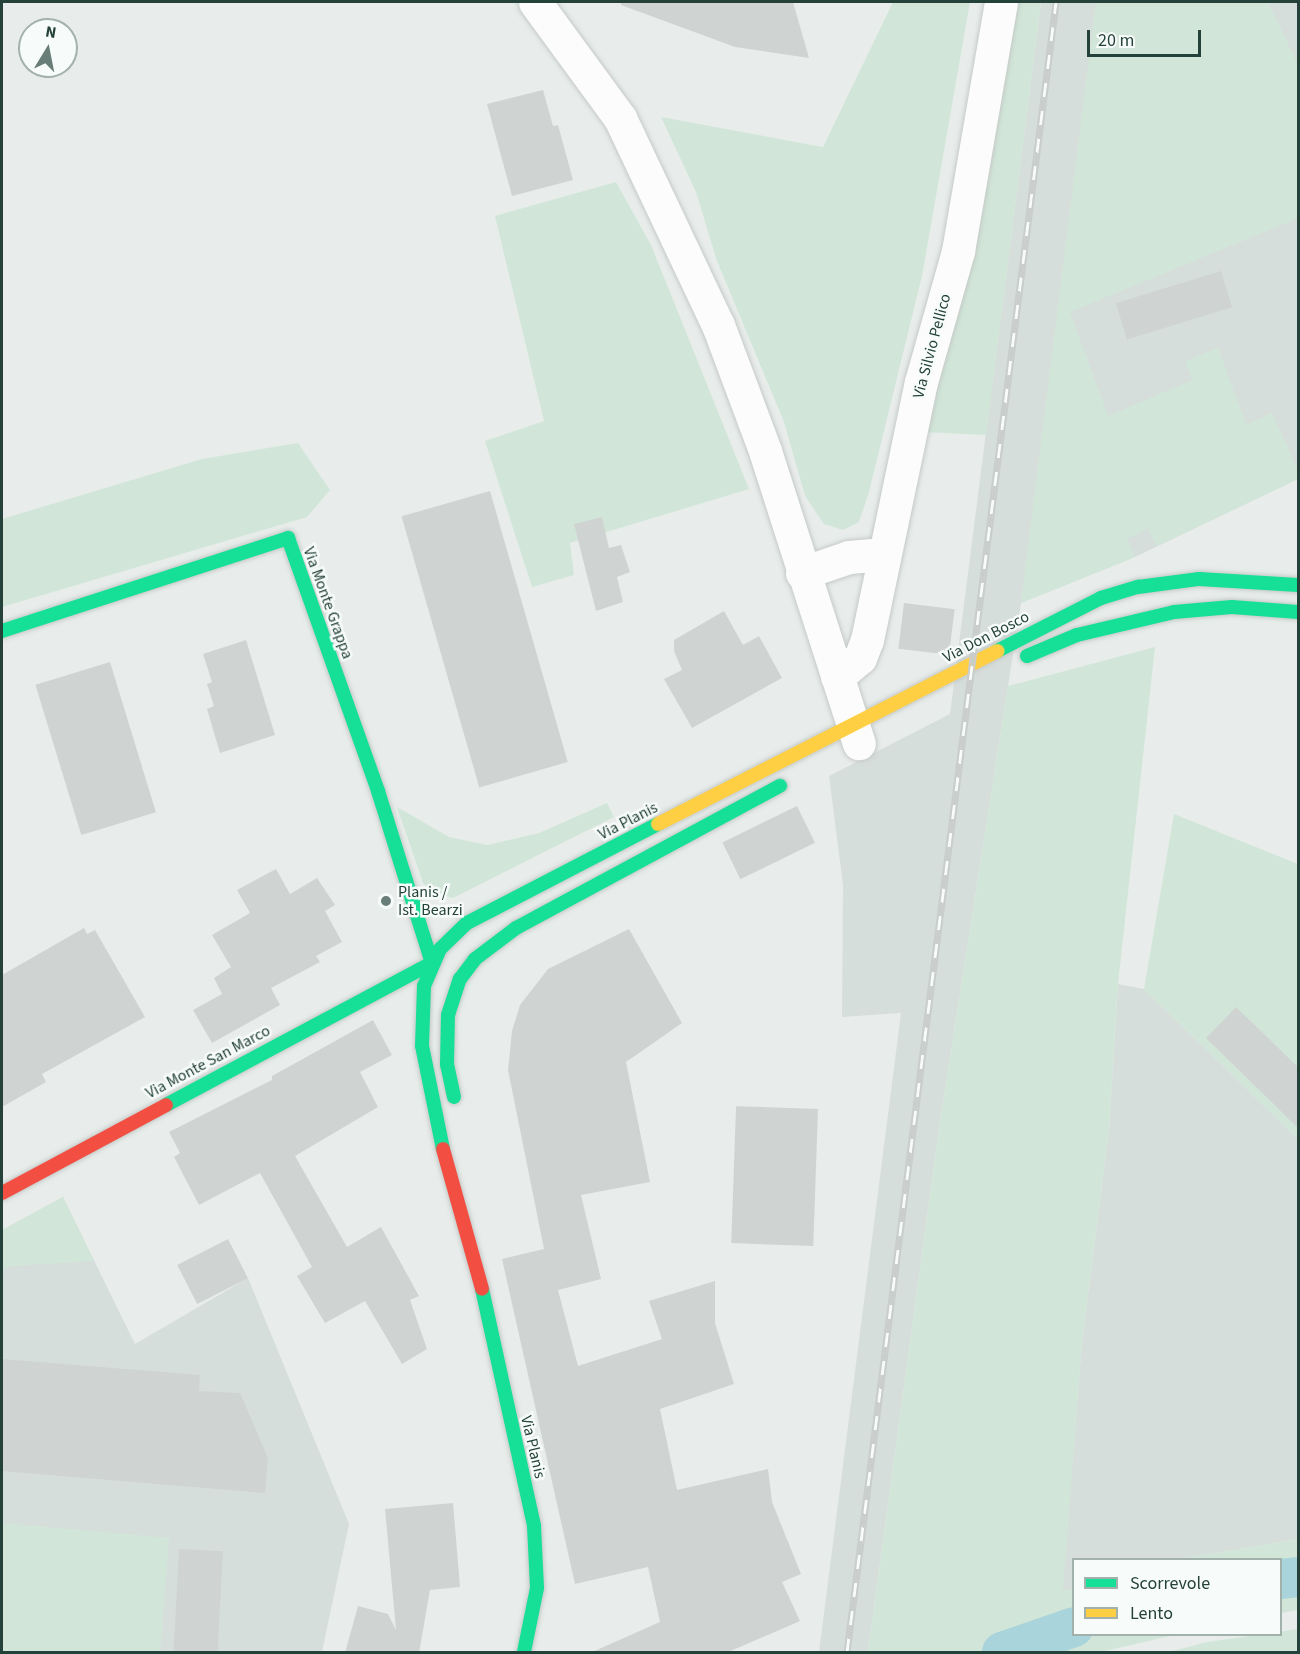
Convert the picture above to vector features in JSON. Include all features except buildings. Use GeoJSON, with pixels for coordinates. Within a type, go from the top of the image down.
{"type":"FeatureCollection","features":[{"type":"Feature","properties":{"kind":"street"},"geometry":{"type":"LineString","coordinates":[[535,2],[620,118],[718,325],[765,451],[802,573],[858,738]]}},
{"type":"Feature","properties":{"kind":"street","name":"Via Silvio Pellico"},"geometry":{"type":"LineString","coordinates":[[837,677],[860,658],[867,640],[921,382],[958,251],[1001,2]]}},
{"type":"Feature","properties":{"kind":"street","name":"Via Monte Grappa"},"geometry":{"type":"LineString","coordinates":[[2,631],[288,538],[378,791],[432,963]]}},
{"type":"Feature","properties":{"kind":"street"},"geometry":{"type":"LineString","coordinates":[[802,573],[839,560],[884,554]]}},
{"type":"Feature","properties":{"kind":"street","name":"Via Don Bosco"},"geometry":{"type":"LineString","coordinates":[[858,738],[1064,615],[1138,587],[1209,579],[1299,585]]}},
{"type":"Feature","properties":{"kind":"street"},"geometry":{"type":"LineString","coordinates":[[1016,661],[1077,635],[1151,616],[1232,607],[1299,612]]}},
{"type":"Feature","properties":{"kind":"street","name":"Via Planis"},"geometry":{"type":"LineString","coordinates":[[524,1653],[537,1588],[534,1526],[474,1250],[449,1175],[422,1046],[421,1005],[432,963],[450,936],[467,923],[858,738]]}},
{"type":"Feature","properties":{"kind":"street"},"geometry":{"type":"LineString","coordinates":[[456,1108],[446,1038],[448,1014],[460,979],[491,943],[798,776]]}},
{"type":"Feature","properties":{"kind":"street"},"geometry":{"type":"LineString","coordinates":[[432,963],[460,979]]}},
{"type":"Feature","properties":{"kind":"street","name":"Via Monte San Marco"},"geometry":{"type":"LineString","coordinates":[[2,1193],[432,963]]}},
{"type":"Feature","properties":{"kind":"street","name":"Via Planis"},"geometry":{"type":"LineString","coordinates":[[469,1184],[474,1250]]}},
{"type":"Feature","properties":{"kind":"shaded area"},"geometry":{"type":"Polygon","coordinates":[[[1041,2],[1298,2],[1298,479],[1135,557],[1021,603],[940,1122],[868,1652],[819,1652],[901,1013],[842,1017],[843,885],[829,776],[950,714],[1041,2]]]}},
{"type":"Feature","properties":{"kind":"shaded area"},"geometry":{"type":"Polygon","coordinates":[[[1118,984],[1144,989],[1298,1139],[1298,1539],[1186,1558],[1072,1558],[1072,1589],[1062,1592],[1082,1341],[1109,1129],[1118,984]]]}},
{"type":"Feature","properties":{"kind":"shaded area"},"geometry":{"type":"Polygon","coordinates":[[[63,1197],[135,1344],[248,1278],[349,1524],[322,1652],[2,1652],[2,1230],[63,1197]]]}},
{"type":"Feature","properties":{"kind":"green space"},"geometry":{"type":"Polygon","coordinates":[[[893,2],[970,2],[922,276],[869,492],[859,522],[843,530],[824,524],[805,496],[784,422],[717,261],[696,192],[661,117],[823,147],[893,2]]]}},
{"type":"Feature","properties":{"kind":"green space"},"geometry":{"type":"Polygon","coordinates":[[[1010,2],[1041,2],[986,435],[922,432],[1010,2]]]}},
{"type":"Feature","properties":{"kind":"green space"},"geometry":{"type":"Polygon","coordinates":[[[1096,2],[1268,2],[1298,65],[1298,218],[1070,312],[1108,416],[1193,380],[1185,361],[1218,348],[1246,425],[1272,413],[1298,470],[1298,479],[1157,546],[1148,529],[1127,539],[1135,557],[1021,603],[1096,2]]]}},
{"type":"Feature","properties":{"kind":"green space"},"geometry":{"type":"Polygon","coordinates":[[[616,182],[651,245],[749,489],[570,543],[574,575],[532,587],[485,441],[544,421],[495,216],[616,182]]]}},
{"type":"Feature","properties":{"kind":"green space"},"geometry":{"type":"Polygon","coordinates":[[[298,443],[330,490],[307,517],[2,607],[2,519],[202,459],[298,443]]]}},
{"type":"Feature","properties":{"kind":"green space"},"geometry":{"type":"Polygon","coordinates":[[[1155,647],[1118,984],[1109,1129],[1082,1341],[1063,1591],[1072,1589],[1072,1617],[987,1652],[868,1652],[940,1122],[1008,686],[1155,647]]]}},
{"type":"Feature","properties":{"kind":"green space"},"geometry":{"type":"Polygon","coordinates":[[[607,803],[614,817],[453,898],[432,892],[423,883],[397,807],[449,837],[487,845],[539,833],[607,803]]]}},
{"type":"Feature","properties":{"kind":"green space"},"geometry":{"type":"Polygon","coordinates":[[[1174,814],[1298,864],[1298,1139],[1144,989],[1174,814]]]}},
{"type":"Feature","properties":{"kind":"green space"},"geometry":{"type":"Polygon","coordinates":[[[63,1197],[94,1261],[12,1266],[2,1270],[2,1230],[63,1197]]]}},
{"type":"Feature","properties":{"kind":"green space"},"geometry":{"type":"Polygon","coordinates":[[[2,1523],[169,1538],[160,1652],[2,1652],[2,1523]]]}},
{"type":"Feature","properties":{"kind":"green space"},"geometry":{"type":"Polygon","coordinates":[[[1298,1539],[1298,1566],[1282,1567],[1282,1558],[1186,1558],[1298,1539]]]}},
{"type":"Feature","properties":{"kind":"green space"},"geometry":{"type":"Polygon","coordinates":[[[1298,1590],[1298,1610],[1282,1613],[1282,1593],[1298,1590]]]}},
{"type":"Feature","properties":{"kind":"green space"},"geometry":{"type":"Polygon","coordinates":[[[1298,1629],[1298,1652],[1169,1652],[1207,1642],[1249,1636],[1282,1636],[1282,1631],[1298,1629]]]}},
{"type":"Feature","properties":{"kind":"green space"},"geometry":{"type":"Polygon","coordinates":[[[1089,1636],[1170,1636],[1101,1652],[1035,1652],[1089,1636]]]}},
{"type":"Feature","properties":{"kind":"waterway"},"geometry":{"type":"LineString","coordinates":[[1282,1579],[1298,1577]]}},
{"type":"Feature","properties":{"kind":"waterway"},"geometry":{"type":"LineString","coordinates":[[1002,1652],[1072,1628]]}},
{"type":"Feature","properties":{"kind":"railway"},"geometry":{"type":"LineString","coordinates":[[847,1652],[1056,2]]}},
{"type":"Feature","properties":{"kind":"traffic: fast"},"geometry":{"type":"LineString","coordinates":[[2,631],[288,538],[378,791],[432,963]]}},
{"type":"Feature","properties":{"kind":"traffic: fast"},"geometry":{"type":"LineString","coordinates":[[997,651],[1101,598],[1138,587],[1199,579],[1298,585]]}},
{"type":"Feature","properties":{"kind":"traffic: fast"},"geometry":{"type":"LineString","coordinates":[[1027,656],[1077,635],[1174,612],[1232,607],[1298,612]]}},
{"type":"Feature","properties":{"kind":"traffic: fast"},"geometry":{"type":"LineString","coordinates":[[454,1097],[447,1065],[448,1015],[460,979],[475,959],[516,928],[780,786]]}},
{"type":"Feature","properties":{"kind":"traffic: fast"},"geometry":{"type":"LineString","coordinates":[[443,1149],[422,1046],[424,986],[440,949],[467,923],[658,824]]}},
{"type":"Feature","properties":{"kind":"traffic: fast"},"geometry":{"type":"LineString","coordinates":[[166,1105],[432,963]]}},
{"type":"Feature","properties":{"kind":"traffic: fast"},"geometry":{"type":"LineString","coordinates":[[482,1289],[534,1526],[537,1588],[524,1652]]}},
{"type":"Feature","properties":{"kind":"traffic: slow"},"geometry":{"type":"LineString","coordinates":[[658,824],[997,651]]}},
{"type":"Feature","properties":{"kind":"traffic: jam"},"geometry":{"type":"LineString","coordinates":[[2,1193],[166,1105]]}},
{"type":"Feature","properties":{"kind":"traffic: jam"},"geometry":{"type":"LineString","coordinates":[[443,1149],[482,1289]]}},
{"type":"Feature","properties":{"kind":"place","name":"Planis / Ist. Bearzi"},"geometry":{"type":"Point","coordinates":[386,901]}}]}
